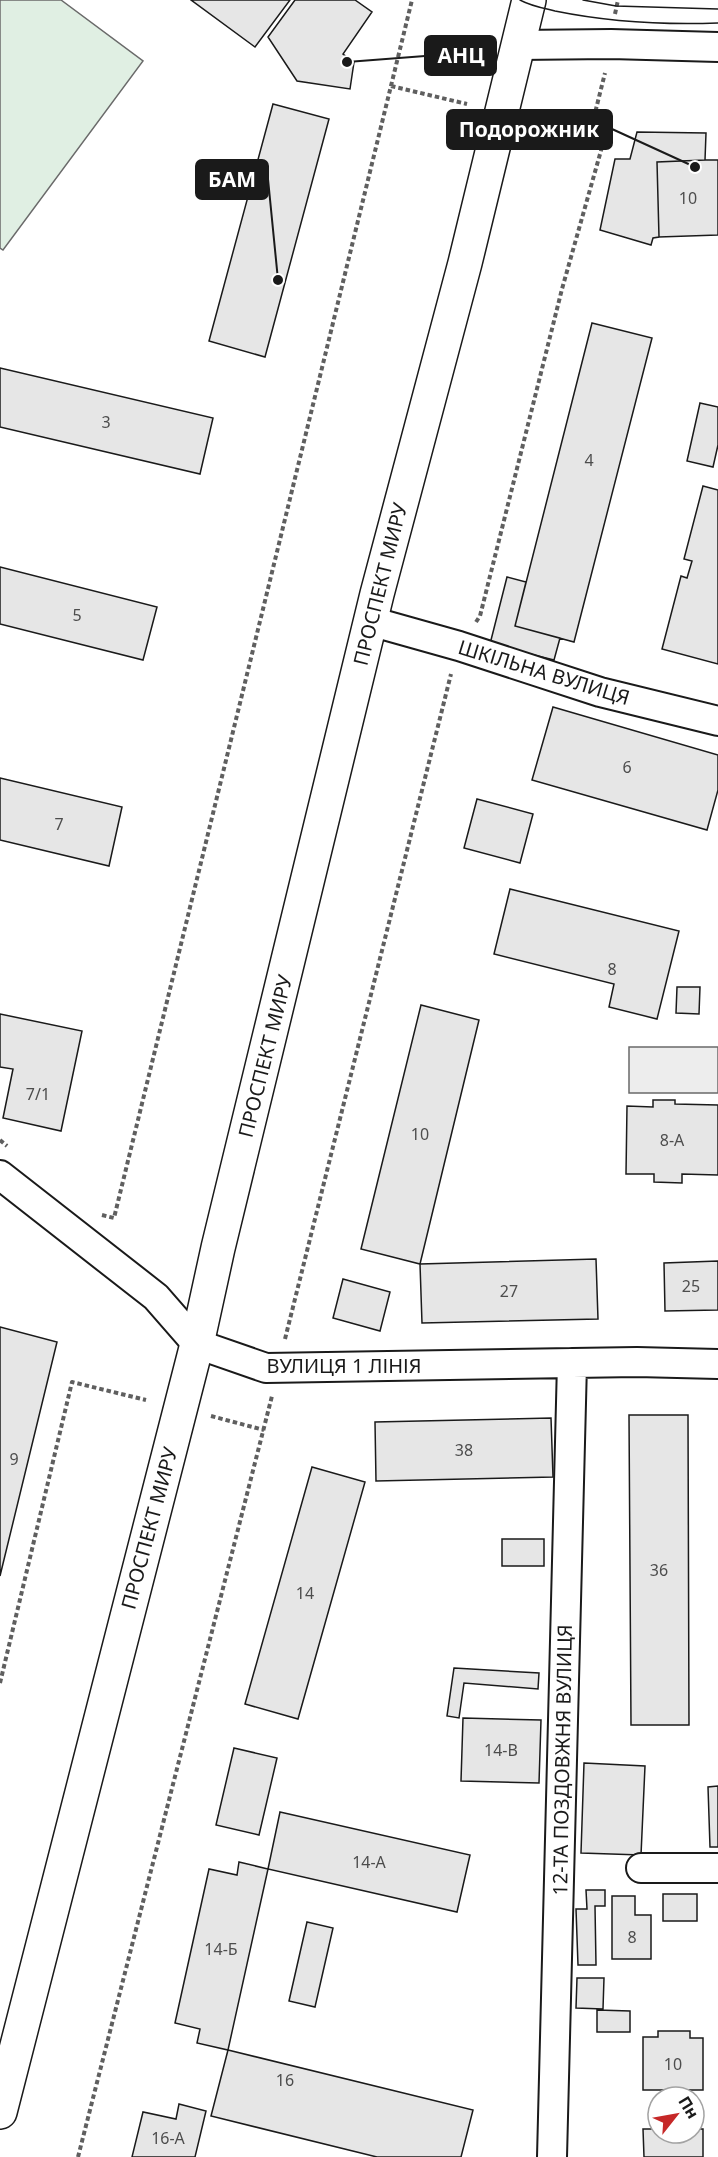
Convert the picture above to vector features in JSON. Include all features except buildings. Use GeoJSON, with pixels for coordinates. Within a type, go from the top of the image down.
{"type":"FeatureCollection","features":[{"type":"Feature","properties":{"kind":"main road","name":"ПРОСПЕКТ МИРУ"},"geometry":{"type":"LineString","coordinates":[[0,2112],[197,1344],[218,1248],[370,621],[465,263],[530,0]]}},
{"type":"Feature","properties":{"kind":"street"},"geometry":{"type":"LineString","coordinates":[[518,45],[611,44],[718,47]]}},
{"type":"Feature","properties":{"kind":"street","name":"ШКІЛЬНА ВУЛИЦЯ"},"geometry":{"type":"LineString","coordinates":[[370,621],[459,646],[600,692],[718,721]]}},
{"type":"Feature","properties":{"kind":"street","name":"ВУЛИЦЯ 1 ЛІНІЯ"},"geometry":{"type":"LineString","coordinates":[[0,1175],[156,1297],[197,1344],[266,1368],[637,1362],[718,1364]]}},
{"type":"Feature","properties":{"kind":"street","name":"12-ТА ПОЗДОВЖНЯ ВУЛИЦЯ"},"geometry":{"type":"LineString","coordinates":[[552,2157],[572,1363]]}},
{"type":"Feature","properties":{"kind":"street"},"geometry":{"type":"LineString","coordinates":[[641,1868],[718,1868]]}},
{"type":"Feature","properties":{"kind":"path"},"geometry":{"type":"LineString","coordinates":[[114,1218],[412,0]]}},
{"type":"Feature","properties":{"kind":"path"},"geometry":{"type":"LineString","coordinates":[[590,133],[608,64]]}},
{"type":"Feature","properties":{"kind":"path"},"geometry":{"type":"LineString","coordinates":[[391,86],[467,104]]}},
{"type":"Feature","properties":{"kind":"path"},"geometry":{"type":"LineString","coordinates":[[78,2157],[264,1430],[459,646],[480,616],[562,289],[602,147],[590,133],[538,122]]}},
{"type":"Feature","properties":{"kind":"path"},"geometry":{"type":"LineString","coordinates":[[0,1683],[72,1382],[146,1400]]}},
{"type":"Feature","properties":{"kind":"path"},"geometry":{"type":"LineString","coordinates":[[211,1416],[264,1430]]}},
{"type":"Feature","properties":{"kind":"green space"},"geometry":{"type":"Polygon","coordinates":[[[0,0],[61,0],[143,61],[3,250],[0,248],[0,0]]]}},
{"type":"Feature","properties":{"kind":"shaded area"},"geometry":{"type":"Polygon","coordinates":[[[629,1047],[718,1047],[718,1093],[629,1093],[629,1047]]]}},
{"type":"Feature","properties":{"kind":"tram line"},"geometry":{"type":"LineString","coordinates":[[520,0],[555,11],[596,18],[677,24],[718,23]]}},
{"type":"Feature","properties":{"kind":"tram line"},"geometry":{"type":"LineString","coordinates":[[583,0],[616,6],[718,9]]}},
{"type":"Feature","properties":{"kind":"place","name":"АНЦ"},"geometry":{"type":"Point","coordinates":[347,62]}},
{"type":"Feature","properties":{"kind":"place","name":"Подорожник"},"geometry":{"type":"Point","coordinates":[695,167]}},
{"type":"Feature","properties":{"kind":"place","name":"БАМ"},"geometry":{"type":"Point","coordinates":[278,280]}}]}
